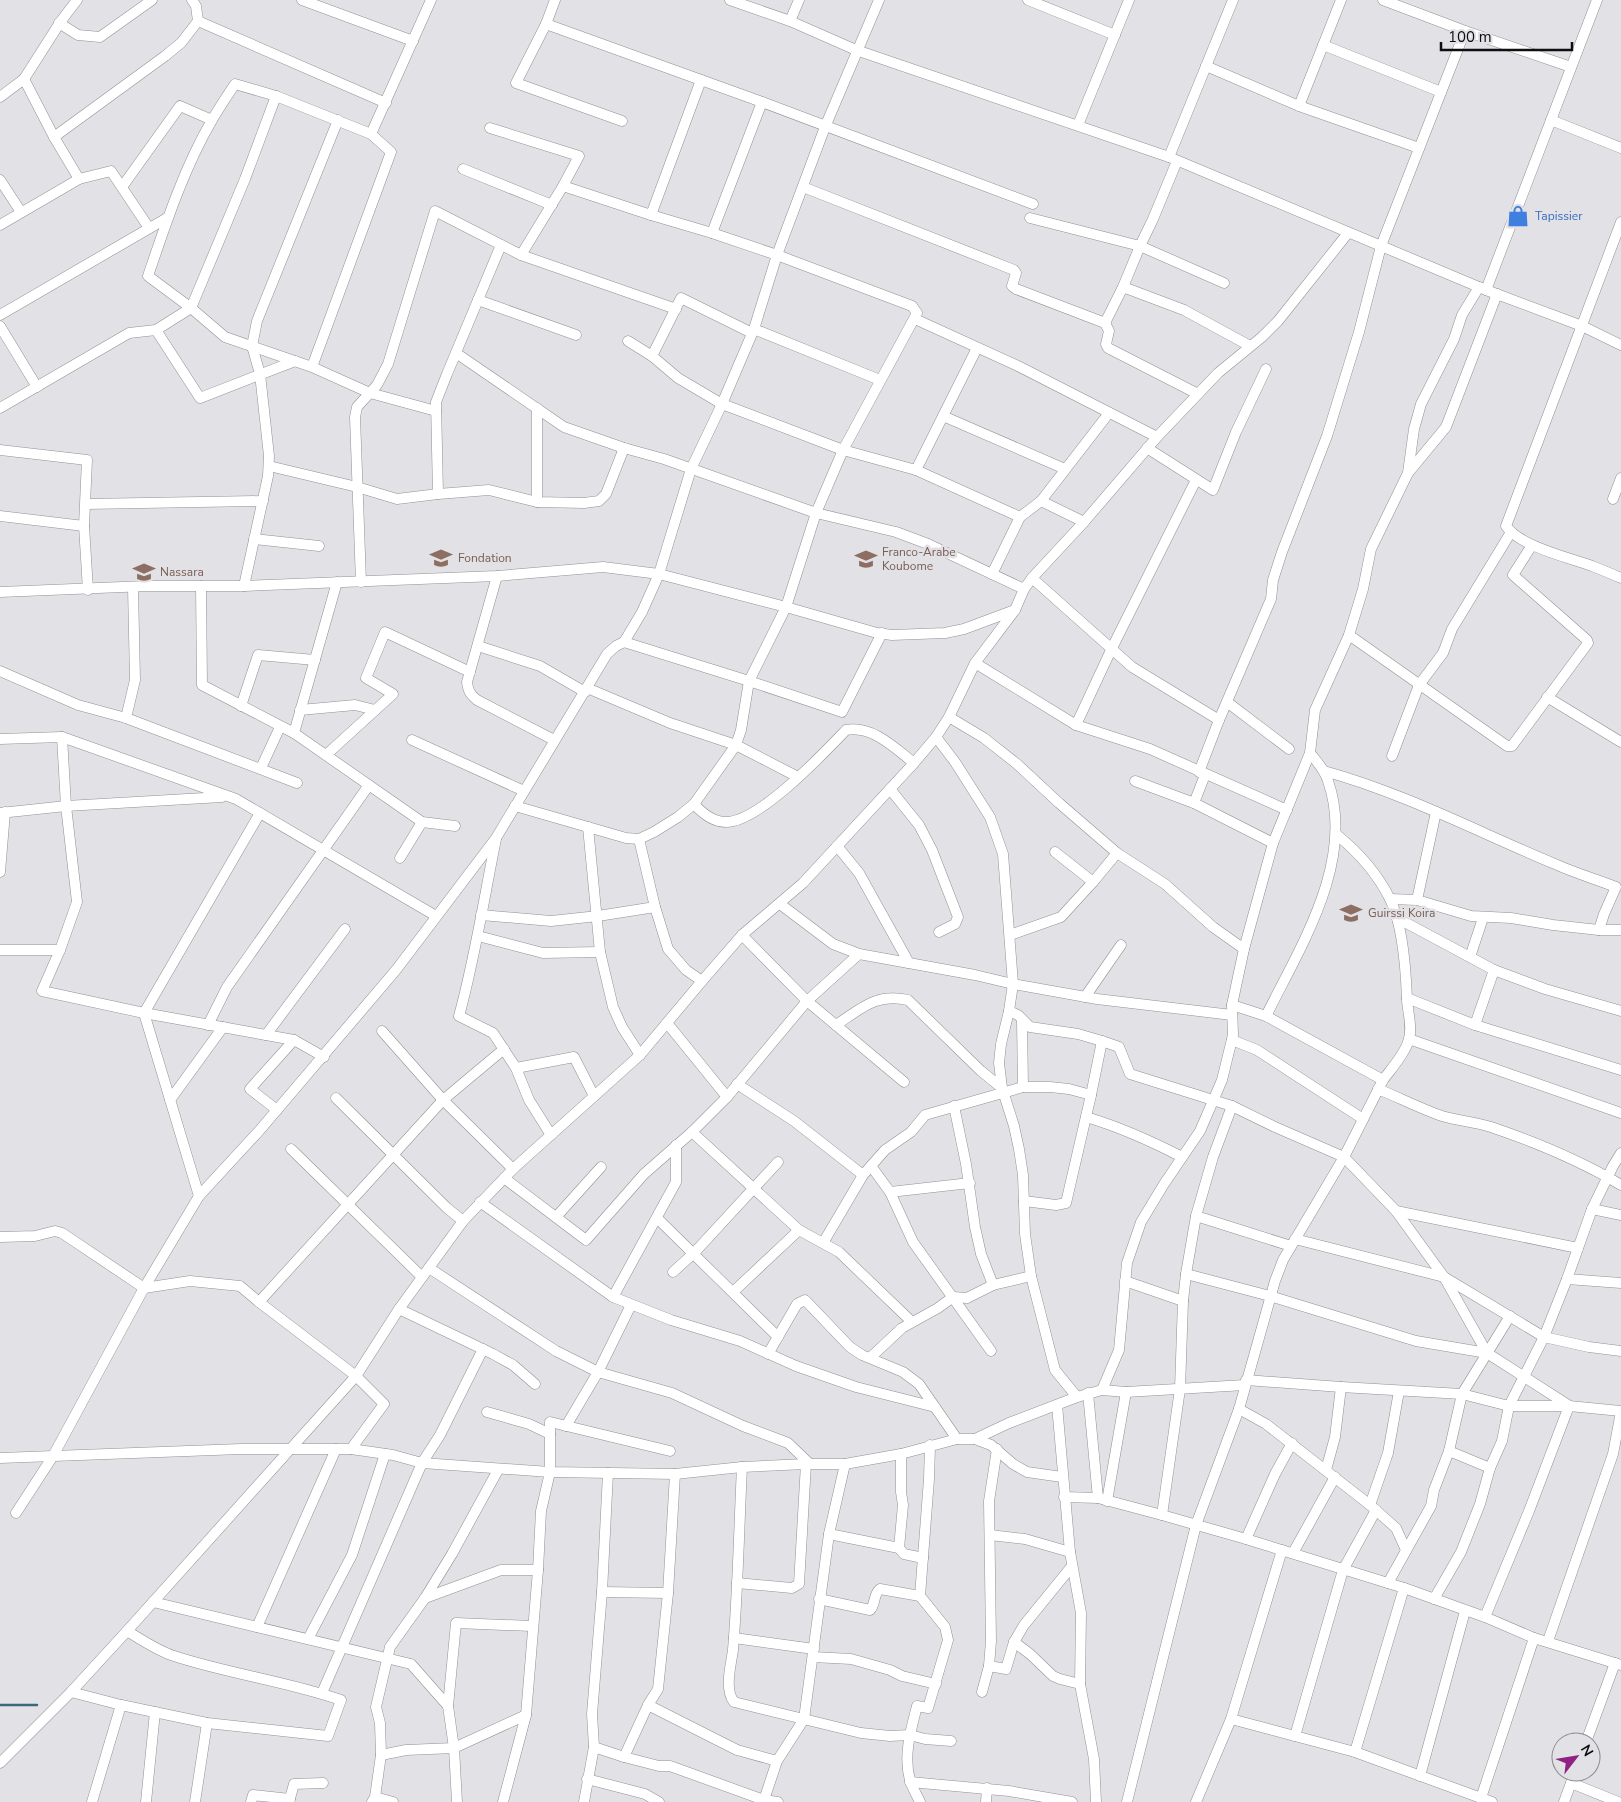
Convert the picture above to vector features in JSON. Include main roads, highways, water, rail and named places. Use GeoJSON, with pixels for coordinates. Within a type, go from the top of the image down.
{"type":"FeatureCollection","features":[{"type":"Feature","properties":{"kind":"waterway"},"geometry":{"type":"LineString","coordinates":[[0,1705],[37,1705]]}},
{"type":"Feature","properties":{"kind":"place","name":"Tapissier"},"geometry":{"type":"Point","coordinates":[1518,216]}},
{"type":"Feature","properties":{"kind":"place","name":"Fondation"},"geometry":{"type":"Point","coordinates":[441,558]}},
{"type":"Feature","properties":{"kind":"place","name":"Franco-Arabe Koubome"},"geometry":{"type":"Point","coordinates":[866,559]}},
{"type":"Feature","properties":{"kind":"place","name":"Nassara"},"geometry":{"type":"Point","coordinates":[144,572]}},
{"type":"Feature","properties":{"kind":"place","name":"Guirssi Koira"},"geometry":{"type":"Point","coordinates":[1351,913]}}]}
